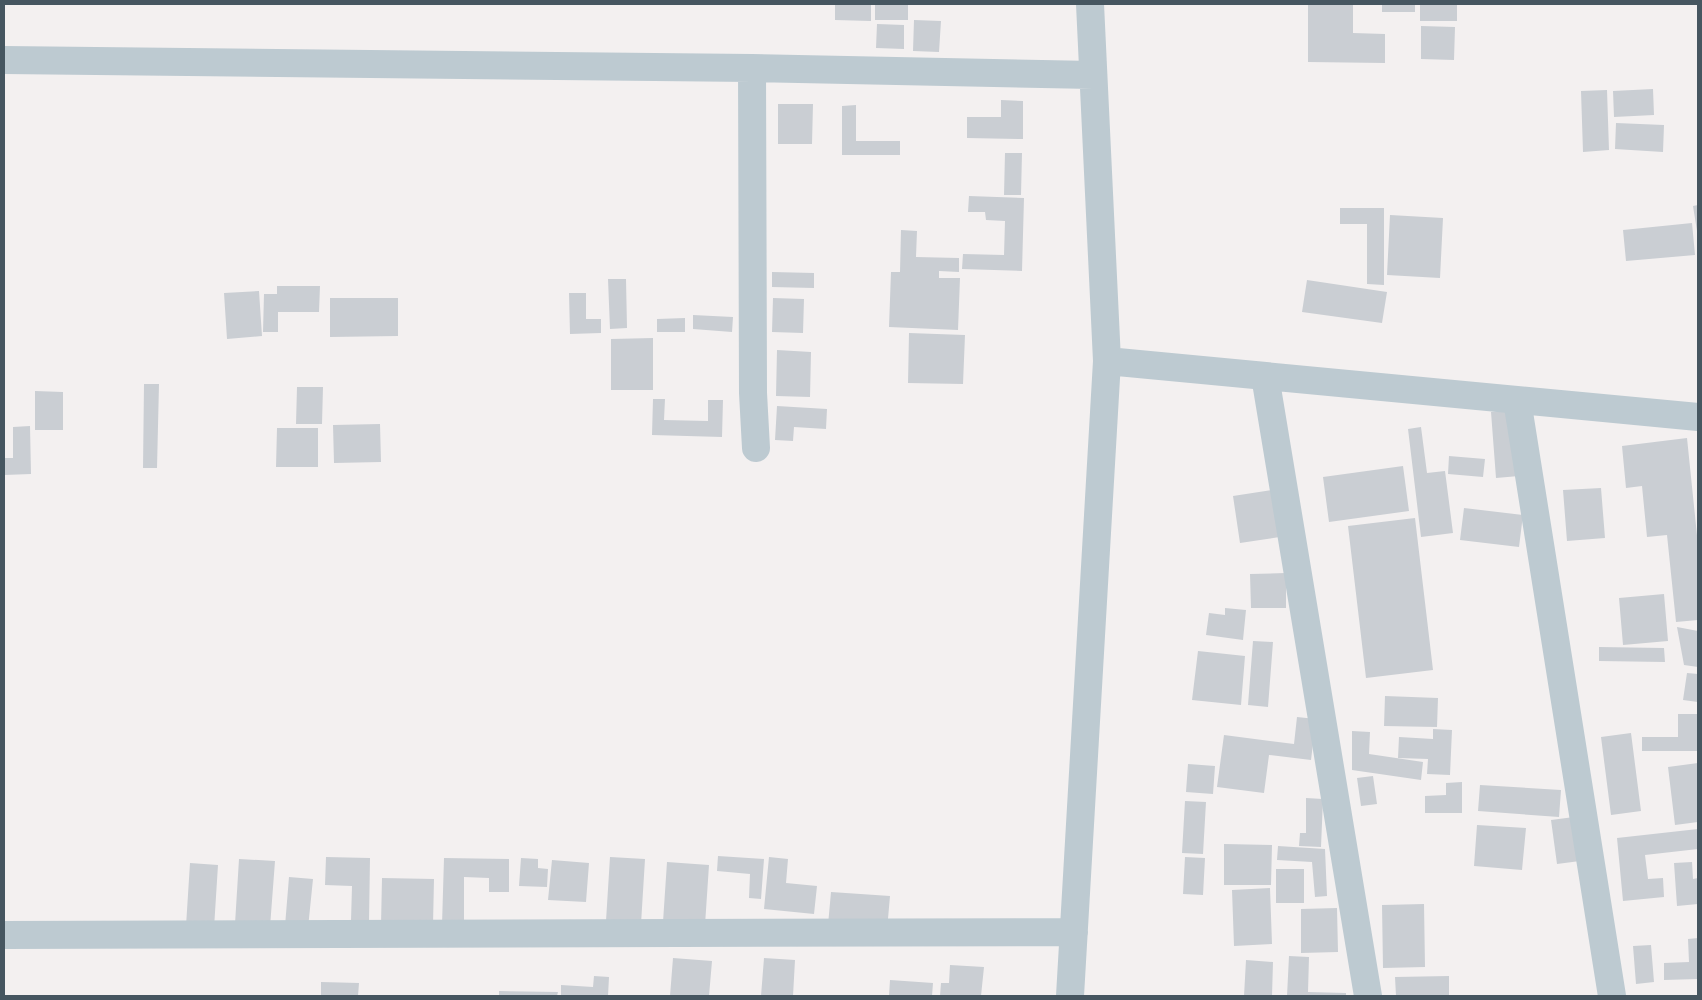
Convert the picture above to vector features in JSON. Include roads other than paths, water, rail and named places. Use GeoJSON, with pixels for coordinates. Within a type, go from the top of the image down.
{"type":"FeatureCollection","features":[{"type":"Feature","properties":{"kind":"street"},"geometry":{"type":"LineString","coordinates":[[1070,996],[1107,361],[1090,4]]}},
{"type":"Feature","properties":{"kind":"street"},"geometry":{"type":"LineString","coordinates":[[4,60],[752,68],[1093,75]]}},
{"type":"Feature","properties":{"kind":"street"},"geometry":{"type":"LineString","coordinates":[[752,68],[753,383],[756,448]]}},
{"type":"Feature","properties":{"kind":"street"},"geometry":{"type":"LineString","coordinates":[[1107,361],[1698,417]]}},
{"type":"Feature","properties":{"kind":"street"},"geometry":{"type":"LineString","coordinates":[[1265,376],[1368,996]]}},
{"type":"Feature","properties":{"kind":"street"},"geometry":{"type":"LineString","coordinates":[[1517,400],[1612,996]]}},
{"type":"Feature","properties":{"kind":"street"},"geometry":{"type":"LineString","coordinates":[[4,935],[1074,932]]}}]}
